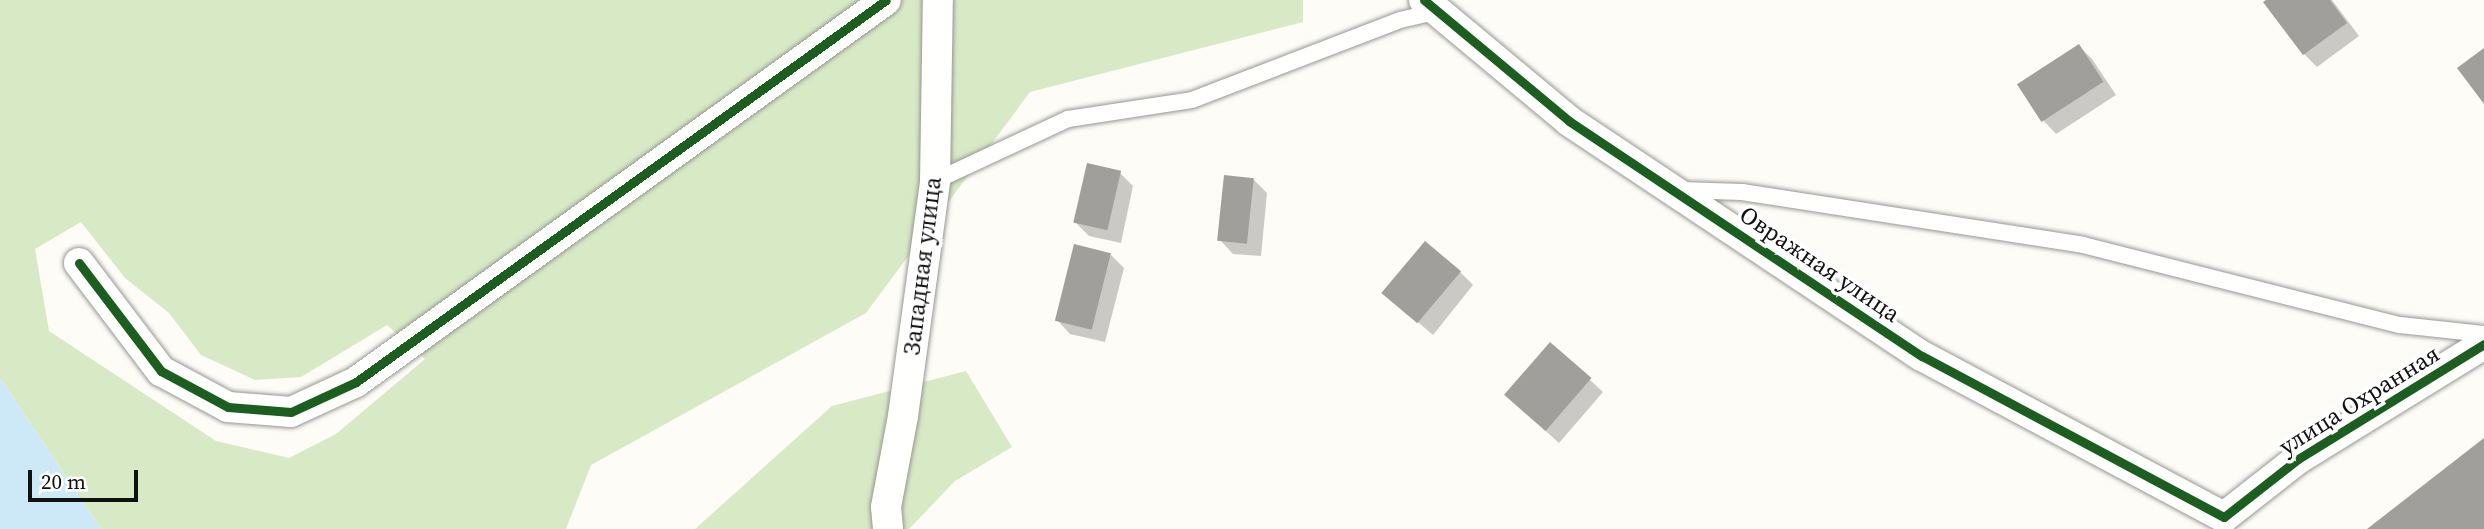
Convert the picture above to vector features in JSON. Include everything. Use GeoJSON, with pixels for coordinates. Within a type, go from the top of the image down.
{"type":"FeatureCollection","features":[{"type":"Feature","properties":{"kind":"street"},"geometry":{"type":"LineString","coordinates":[[79,263],[161,371],[228,407],[290,412],[356,382],[886,0]]}},
{"type":"Feature","properties":{"kind":"street","name":"Западная улица"},"geometry":{"type":"LineString","coordinates":[[888,529],[886,507],[903,416],[935,181],[938,0]]}},
{"type":"Feature","properties":{"kind":"street","name":"Овражная улица"},"geometry":{"type":"LineString","coordinates":[[1430,6],[1569,121],[1922,355],[2230,523]]}},
{"type":"Feature","properties":{"kind":"street","name":"улица Охранная"},"geometry":{"type":"LineString","coordinates":[[2230,523],[2298,459],[2484,344]]}},
{"type":"Feature","properties":{"kind":"lane"},"geometry":{"type":"LineString","coordinates":[[935,181],[1068,119],[1192,100],[1430,6]]}},
{"type":"Feature","properties":{"kind":"lane"},"geometry":{"type":"LineString","coordinates":[[1674,190],[1742,192],[2083,246],[2400,325],[2484,334]]}},
{"type":"Feature","properties":{"kind":"green space"},"geometry":{"type":"Polygon","coordinates":[[[0,0],[1303,0],[1303,22],[1030,92],[866,313],[591,465],[566,529],[101,529],[0,378],[0,0]],[[81,222],[35,249],[49,331],[216,441],[289,458],[336,434],[425,359],[387,325],[301,377],[255,380],[201,355],[169,313],[125,278],[81,222]]]}},
{"type":"Feature","properties":{"kind":"green space"},"geometry":{"type":"Polygon","coordinates":[[[966,371],[1012,447],[955,481],[909,529],[695,529],[832,406],[966,371]]]}},
{"type":"Feature","properties":{"kind":"water"},"geometry":{"type":"Polygon","coordinates":[[[0,378],[101,529],[0,529],[0,378]]]}},
{"type":"Feature","properties":{"kind":"building"},"geometry":{"type":"Polygon","coordinates":[[[2330,0],[2347,23],[2303,55],[2263,2],[2330,0]]]}},
{"type":"Feature","properties":{"kind":"building"},"geometry":{"type":"Polygon","coordinates":[[[2079,44],[2104,82],[2041,122],[2017,84],[2079,44]]]}},
{"type":"Feature","properties":{"kind":"building"},"geometry":{"type":"Polygon","coordinates":[[[2484,48],[2484,104],[2457,68],[2484,48]]]}},
{"type":"Feature","properties":{"kind":"building"},"geometry":{"type":"Polygon","coordinates":[[[1087,163],[1121,171],[1107,230],[1073,222],[1087,163]]]}},
{"type":"Feature","properties":{"kind":"building"},"geometry":{"type":"Polygon","coordinates":[[[1224,175],[1254,178],[1247,244],[1217,241],[1224,175]]]}},
{"type":"Feature","properties":{"kind":"building"},"geometry":{"type":"Polygon","coordinates":[[[1425,241],[1461,271],[1417,323],[1381,293],[1425,241]]]}},
{"type":"Feature","properties":{"kind":"building"},"geometry":{"type":"Polygon","coordinates":[[[1074,244],[1111,253],[1092,330],[1055,321],[1074,244]]]}},
{"type":"Feature","properties":{"kind":"building"},"geometry":{"type":"Polygon","coordinates":[[[1550,342],[1592,378],[1546,431],[1504,395],[1550,342]]]}},
{"type":"Feature","properties":{"kind":"building"},"geometry":{"type":"Polygon","coordinates":[[[2484,438],[2484,529],[2367,529],[2484,438]]]}},
{"type":"Feature","properties":{"kind":"cycle path"},"geometry":{"type":"LineString","coordinates":[[79,263],[161,371],[228,407],[291,412],[356,382],[886,0]]}},
{"type":"Feature","properties":{"kind":"cycle path"},"geometry":{"type":"LineString","coordinates":[[1424,0],[1569,121],[1922,356],[2224,517],[2298,459],[2484,344]]}}]}
